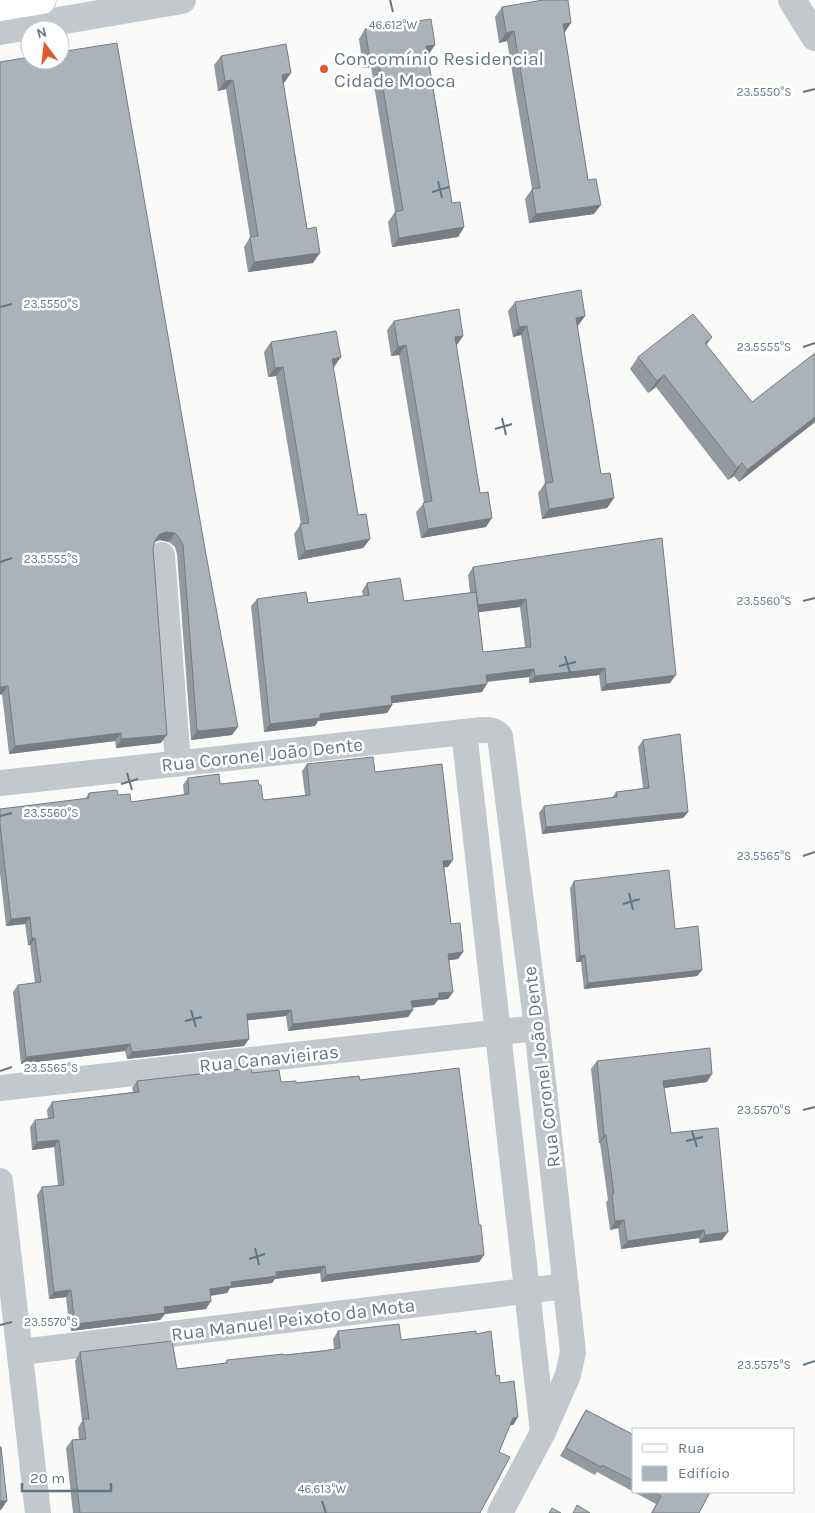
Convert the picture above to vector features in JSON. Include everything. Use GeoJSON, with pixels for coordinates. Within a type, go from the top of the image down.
{"type":"FeatureCollection","features":[{"type":"Feature","properties":{"kind":"main road"},"geometry":{"type":"LineString","coordinates":[[0,7],[42,0]]}},
{"type":"Feature","properties":{"kind":"street"},"geometry":{"type":"LineString","coordinates":[[0,31],[182,0]]}},
{"type":"Feature","properties":{"kind":"street"},"geometry":{"type":"LineString","coordinates":[[792,0],[815,38]]}},
{"type":"Feature","properties":{"kind":"street"},"geometry":{"type":"LineString","coordinates":[[162,555],[178,763]]}},
{"type":"Feature","properties":{"kind":"street","name":"Rua Coronel João Dente"},"geometry":{"type":"LineString","coordinates":[[0,783],[464,732],[490,730],[500,736],[537,1028],[573,1352],[568,1375],[543,1432],[500,1513]]}},
{"type":"Feature","properties":{"kind":"street","name":"Rua Coronel João Dente"},"geometry":{"type":"LineString","coordinates":[[464,732],[543,1432]]}},
{"type":"Feature","properties":{"kind":"street","name":"Rua Canavieiras"},"geometry":{"type":"LineString","coordinates":[[0,1088],[537,1028]]}},
{"type":"Feature","properties":{"kind":"street"},"geometry":{"type":"LineString","coordinates":[[0,1181],[38,1513]]}},
{"type":"Feature","properties":{"kind":"street","name":"Rua Manuel Peixoto da Mota"},"geometry":{"type":"LineString","coordinates":[[21,1352],[566,1286]]}},
{"type":"Feature","properties":{"kind":"building"},"geometry":{"type":"Polygon","coordinates":[[[543,0],[568,0],[571,23],[563,24],[588,180],[596,179],[601,205],[536,214],[532,189],[540,188],[514,31],[506,33],[502,7],[543,0]]]}},
{"type":"Feature","properties":{"kind":"building"},"geometry":{"type":"Polygon","coordinates":[[[431,19],[435,45],[426,46],[452,203],[460,202],[464,227],[399,238],[395,212],[403,210],[378,57],[370,59],[365,29],[431,19]]]}},
{"type":"Feature","properties":{"kind":"building"},"geometry":{"type":"Polygon","coordinates":[[[117,43],[238,727],[197,731],[183,545],[175,533],[166,532],[160,534],[155,540],[153,548],[167,735],[121,739],[121,733],[15,746],[8,686],[0,687],[0,62],[20,59],[20,70],[70,70],[70,50],[117,43]]]}},
{"type":"Feature","properties":{"kind":"building"},"geometry":{"type":"Polygon","coordinates":[[[286,44],[291,73],[282,75],[307,229],[316,227],[320,253],[254,262],[250,237],[258,236],[233,80],[225,81],[221,56],[286,44]]]}},
{"type":"Feature","properties":{"kind":"building"},"geometry":{"type":"Polygon","coordinates":[[[581,290],[585,316],[576,318],[601,474],[610,473],[614,498],[549,509],[545,483],[553,482],[527,326],[519,327],[515,302],[581,290]]]}},
{"type":"Feature","properties":{"kind":"building"},"geometry":{"type":"Polygon","coordinates":[[[459,309],[463,336],[455,337],[480,493],[488,492],[492,518],[428,529],[423,503],[432,501],[406,345],[398,347],[394,321],[459,309]]]}},
{"type":"Feature","properties":{"kind":"building"},"geometry":{"type":"Polygon","coordinates":[[[693,314],[712,337],[705,343],[752,402],[815,353],[815,417],[747,470],[742,463],[737,468],[664,375],[657,381],[638,357],[693,314]]]}},
{"type":"Feature","properties":{"kind":"building"},"geometry":{"type":"Polygon","coordinates":[[[336,331],[341,357],[332,359],[358,515],[366,514],[370,539],[305,551],[300,524],[309,523],[283,367],[275,368],[271,342],[336,331]]]}},
{"type":"Feature","properties":{"kind":"building"},"geometry":{"type":"Polygon","coordinates":[[[662,538],[676,675],[606,684],[605,668],[535,676],[534,669],[486,675],[487,684],[391,696],[392,705],[320,714],[320,718],[270,724],[257,599],[306,592],[308,603],[369,595],[367,583],[400,578],[404,601],[476,592],[483,652],[531,647],[526,599],[478,605],[473,567],[662,538]]]}},
{"type":"Feature","properties":{"kind":"building"},"geometry":{"type":"Polygon","coordinates":[[[680,734],[688,812],[546,827],[544,806],[617,797],[616,792],[649,788],[643,740],[680,734]]]}},
{"type":"Feature","properties":{"kind":"building"},"geometry":{"type":"Polygon","coordinates":[[[373,757],[375,772],[442,764],[453,860],[443,861],[451,924],[460,923],[463,952],[448,954],[453,992],[439,993],[439,998],[411,1001],[413,1010],[293,1024],[291,1010],[247,1014],[249,1039],[132,1052],[130,1044],[26,1057],[18,985],[41,982],[35,938],[32,938],[30,917],[11,919],[0,809],[89,798],[89,793],[117,790],[118,795],[130,794],[131,802],[189,794],[188,778],[219,774],[220,784],[258,780],[259,785],[261,785],[263,800],[310,795],[307,764],[373,757]]]}},
{"type":"Feature","properties":{"kind":"building"},"geometry":{"type":"Polygon","coordinates":[[[669,870],[675,929],[698,926],[702,970],[588,983],[585,955],[580,956],[574,881],[669,870]]]}},
{"type":"Feature","properties":{"kind":"building"},"geometry":{"type":"Polygon","coordinates":[[[710,1048],[712,1074],[663,1081],[671,1133],[718,1128],[728,1232],[705,1235],[704,1230],[627,1241],[624,1220],[615,1221],[612,1194],[614,1194],[606,1135],[604,1135],[597,1061],[710,1048]]]}},
{"type":"Feature","properties":{"kind":"building"},"geometry":{"type":"Polygon","coordinates":[[[251,1068],[252,1073],[279,1070],[281,1082],[296,1081],[296,1083],[359,1076],[360,1080],[459,1068],[484,1255],[326,1275],[325,1266],[276,1272],[277,1276],[231,1282],[232,1286],[210,1289],[211,1301],[164,1307],[165,1313],[76,1324],[71,1290],[54,1292],[42,1187],[64,1185],[59,1140],[37,1142],[35,1120],[54,1118],[52,1102],[139,1092],[137,1081],[251,1068]]]}},
{"type":"Feature","properties":{"kind":"building"},"geometry":{"type":"Polygon","coordinates":[[[399,1324],[401,1340],[491,1331],[496,1376],[499,1375],[500,1383],[514,1381],[518,1417],[513,1418],[499,1452],[510,1457],[480,1513],[80,1513],[72,1440],[86,1439],[83,1419],[89,1419],[80,1352],[172,1341],[177,1369],[227,1363],[227,1360],[340,1348],[338,1331],[399,1324]]]}},
{"type":"Feature","properties":{"kind":"building"},"geometry":{"type":"Polygon","coordinates":[[[586,1410],[632,1434],[632,1480],[602,1465],[601,1467],[566,1448],[586,1410]]]}},
{"type":"Feature","properties":{"kind":"building"},"geometry":{"type":"Polygon","coordinates":[[[1,1447],[7,1501],[0,1501],[1,1447]]]}},
{"type":"Feature","properties":{"kind":"building"},"geometry":{"type":"Polygon","coordinates":[[[655,1493],[709,1493],[699,1513],[652,1513],[661,1496],[655,1493]]]}},
{"type":"Feature","properties":{"kind":"building"},"geometry":{"type":"Polygon","coordinates":[[[577,1505],[590,1513],[573,1513],[577,1505]]]}},
{"type":"Feature","properties":{"kind":"building"},"geometry":{"type":"Polygon","coordinates":[[[552,1508],[561,1513],[549,1513],[552,1508]]]}},
{"type":"Feature","properties":{"kind":"place","name":"Concomínio Residencial Cidade Mooca"},"geometry":{"type":"Point","coordinates":[324,69]}}]}
